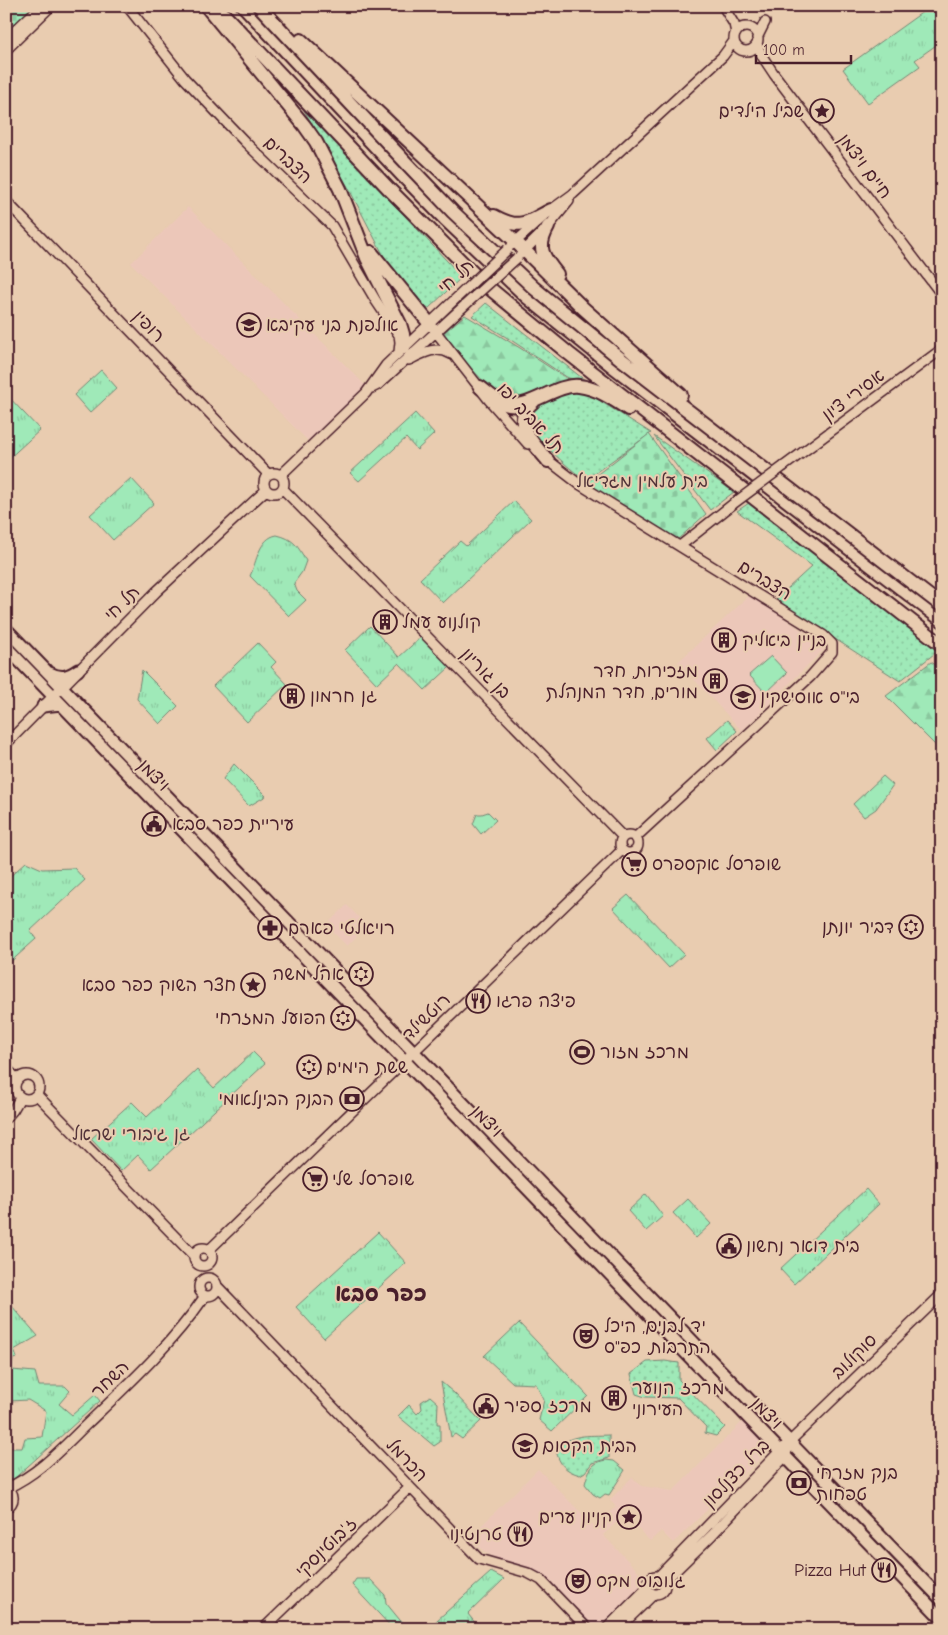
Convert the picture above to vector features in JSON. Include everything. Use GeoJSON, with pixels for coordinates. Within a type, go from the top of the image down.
{"type":"FeatureCollection","features":[{"type":"Feature","properties":{"kind":"highway"},"geometry":{"type":"LineString","coordinates":[[206,6],[310,133],[373,255],[432,327]]}},
{"type":"Feature","properties":{"kind":"highway"},"geometry":{"type":"LineString","coordinates":[[216,6],[395,196],[482,282],[568,353],[942,645]]}},
{"type":"Feature","properties":{"kind":"highway"},"geometry":{"type":"LineString","coordinates":[[259,6],[410,168],[453,212],[534,288],[586,332],[942,606]]}},
{"type":"Feature","properties":{"kind":"highway"},"geometry":{"type":"LineString","coordinates":[[267,6],[478,206],[516,250],[779,480]]}},
{"type":"Feature","properties":{"kind":"highway"},"geometry":{"type":"LineString","coordinates":[[340,189],[367,258],[402,330],[402,350]]}},
{"type":"Feature","properties":{"kind":"highway"},"geometry":{"type":"LineString","coordinates":[[478,206],[502,220],[516,225],[524,224],[551,210]]}},
{"type":"Feature","properties":{"kind":"highway"},"geometry":{"type":"LineString","coordinates":[[548,227],[541,240],[544,256],[571,290],[625,347]]}},
{"type":"Feature","properties":{"kind":"highway"},"geometry":{"type":"LineString","coordinates":[[480,386],[499,402],[508,405],[518,405],[557,390],[574,386],[586,387],[599,392],[641,418],[736,484]]}},
{"type":"Feature","properties":{"kind":"highway"},"geometry":{"type":"LineString","coordinates":[[538,397],[525,410],[522,424],[548,461]]}},
{"type":"Feature","properties":{"kind":"main road","name":"ויצמן"},"geometry":{"type":"LineString","coordinates":[[6,629],[942,1600]]}},
{"type":"Feature","properties":{"kind":"main road","name":"ויצמן"},"geometry":{"type":"LineString","coordinates":[[6,647],[781,1456],[942,1619]]}},
{"type":"Feature","properties":{"kind":"main road"},"geometry":{"type":"LineString","coordinates":[[48,672],[61,677],[70,675],[78,670]]}},
{"type":"Feature","properties":{"kind":"main road"},"geometry":{"type":"LineString","coordinates":[[43,706],[58,700]]}},
{"type":"Feature","properties":{"kind":"street"},"geometry":{"type":"LineString","coordinates":[[6,39],[41,6]]}},
{"type":"Feature","properties":{"kind":"street"},"geometry":{"type":"LineString","coordinates":[[6,50],[51,6]]}},
{"type":"Feature","properties":{"kind":"street","name":"הצברים"},"geometry":{"type":"LineString","coordinates":[[127,6],[193,88],[336,231],[373,295],[399,335],[402,350]]}},
{"type":"Feature","properties":{"kind":"street"},"geometry":{"type":"LineString","coordinates":[[726,10],[747,28],[754,31],[755,44]]}},
{"type":"Feature","properties":{"kind":"street"},"geometry":{"type":"LineString","coordinates":[[726,10],[734,24],[735,37],[740,49],[755,44],[766,22],[740,29],[735,37]]}},
{"type":"Feature","properties":{"kind":"street","name":"תל חי"},"geometry":{"type":"LineString","coordinates":[[370,389],[381,371],[402,350],[476,295],[551,210],[573,194],[723,56],[735,37]]}},
{"type":"Feature","properties":{"kind":"street","name":"חיים ויצמן"},"geometry":{"type":"LineString","coordinates":[[755,44],[762,56],[942,295]]}},
{"type":"Feature","properties":{"kind":"street","name":"תל חי"},"geometry":{"type":"LineString","coordinates":[[723,56],[740,49]]}},
{"type":"Feature","properties":{"kind":"street","name":"תל חי"},"geometry":{"type":"LineString","coordinates":[[281,475],[370,389],[400,364],[468,287],[548,227],[573,194]]}},
{"type":"Feature","properties":{"kind":"street","name":"רופין"},"geometry":{"type":"LineString","coordinates":[[6,201],[268,474]]}},
{"type":"Feature","properties":{"kind":"street","name":"תל אביב יפו"},"geometry":{"type":"LineString","coordinates":[[432,327],[510,425],[532,448],[579,484],[680,546]]}},
{"type":"Feature","properties":{"kind":"street"},"geometry":{"type":"LineString","coordinates":[[400,364],[430,350],[439,349],[455,356]]}},
{"type":"Feature","properties":{"kind":"street","name":"אסירי ציון"},"geometry":{"type":"LineString","coordinates":[[680,546],[733,504],[942,349]]}},
{"type":"Feature","properties":{"kind":"street"},"geometry":{"type":"LineString","coordinates":[[274,472],[281,475],[284,482],[283,489],[272,494],[266,490],[264,480],[268,474],[274,472]]}},
{"type":"Feature","properties":{"kind":"street","name":"בן גוריון"},"geometry":{"type":"LineString","coordinates":[[283,489],[623,837]]}},
{"type":"Feature","properties":{"kind":"street","name":"תל חי"},"geometry":{"type":"LineString","coordinates":[[58,700],[62,687],[78,670],[156,592],[266,490]]}},
{"type":"Feature","properties":{"kind":"street","name":"הצברים"},"geometry":{"type":"LineString","coordinates":[[636,838],[810,677],[832,652],[832,644],[823,635],[680,546]]}},
{"type":"Feature","properties":{"kind":"street"},"geometry":{"type":"LineString","coordinates":[[6,744],[43,706]]}},
{"type":"Feature","properties":{"kind":"street"},"geometry":{"type":"LineString","coordinates":[[628,835],[636,838],[638,844],[636,850],[630,853],[622,850],[620,843],[623,837],[628,835]]}},
{"type":"Feature","properties":{"kind":"street","name":"רוטשילד"},"geometry":{"type":"LineString","coordinates":[[209,1250],[622,850]]}},
{"type":"Feature","properties":{"kind":"street"},"geometry":{"type":"LineString","coordinates":[[6,1068],[17,1079]]}},
{"type":"Feature","properties":{"kind":"street"},"geometry":{"type":"LineString","coordinates":[[25,1075],[34,1077],[39,1083],[37,1095],[29,1100],[20,1098],[14,1087],[17,1079],[25,1075]]}},
{"type":"Feature","properties":{"kind":"street"},"geometry":{"type":"LineString","coordinates":[[37,1095],[195,1261],[205,1267],[210,1264],[213,1258],[209,1250],[204,1248],[198,1249],[195,1261],[200,1282],[200,1292],[206,1296],[214,1294],[215,1283],[210,1264]]}},
{"type":"Feature","properties":{"kind":"street"},"geometry":{"type":"LineString","coordinates":[[6,1118],[20,1098]]}},
{"type":"Feature","properties":{"kind":"street"},"geometry":{"type":"LineString","coordinates":[[200,1282],[207,1278],[215,1283]]}},
{"type":"Feature","properties":{"kind":"street","name":"הכרמל"},"geometry":{"type":"LineString","coordinates":[[215,1283],[479,1559],[528,1573],[541,1580],[588,1629]]}},
{"type":"Feature","properties":{"kind":"street","name":"סוקולוב"},"geometry":{"type":"LineString","coordinates":[[790,1442],[942,1294]]}},
{"type":"Feature","properties":{"kind":"street","name":"השחר"},"geometry":{"type":"LineString","coordinates":[[7,1488],[29,1477],[56,1454],[144,1368],[187,1322],[206,1296]]}},
{"type":"Feature","properties":{"kind":"street","name":"ברל כצנלסון"},"geometry":{"type":"LineString","coordinates":[[662,1579],[712,1535],[781,1456],[790,1442]]}},
{"type":"Feature","properties":{"kind":"street","name":"השחר"},"geometry":{"type":"LineString","coordinates":[[6,1508],[12,1504],[14,1498],[29,1477]]}},
{"type":"Feature","properties":{"kind":"street","name":"ז'בוטינסקי"},"geometry":{"type":"LineString","coordinates":[[263,1629],[410,1487]]}},
{"type":"Feature","properties":{"kind":"street"},"geometry":{"type":"LineString","coordinates":[[7,1488],[12,1492],[14,1498]]}},
{"type":"Feature","properties":{"kind":"street"},"geometry":{"type":"LineString","coordinates":[[651,1578],[662,1579],[665,1586],[663,1591],[659,1594],[651,1591],[647,1582],[651,1578]]}},
{"type":"Feature","properties":{"kind":"street"},"geometry":{"type":"LineString","coordinates":[[606,1629],[651,1591]]}},
{"type":"Feature","properties":{"kind":"street"},"geometry":{"type":"LineString","coordinates":[[618,1629],[651,1591]]}},
{"type":"Feature","properties":{"kind":"shaded area","name":"אולפנת בני עקיבא"},"geometry":{"type":"Polygon","coordinates":[[[188,207],[367,387],[310,443],[131,263],[188,207]]]}},
{"type":"Feature","properties":{"kind":"shaded area","name":"בי\"ס אוסישקין"},"geometry":{"type":"Polygon","coordinates":[[[750,595],[826,647],[742,731],[678,662],[750,595]]]}},
{"type":"Feature","properties":{"kind":"shaded area"},"geometry":{"type":"Polygon","coordinates":[[[347,905],[367,926],[347,946],[326,925],[347,905]]]}},
{"type":"Feature","properties":{"kind":"shaded area"},"geometry":{"type":"Polygon","coordinates":[[[743,1421],[771,1448],[673,1543],[661,1531],[650,1541],[624,1515],[603,1535],[644,1577],[643,1585],[603,1627],[592,1629],[544,1581],[499,1562],[468,1539],[538,1469],[594,1526],[616,1507],[610,1500],[632,1477],[641,1486],[673,1491],[743,1421]]]}},
{"type":"Feature","properties":{"kind":"green space"},"geometry":{"type":"Polygon","coordinates":[[[6,6],[37,6],[6,35],[6,6]]]}},
{"type":"Feature","properties":{"kind":"green space"},"geometry":{"type":"Polygon","coordinates":[[[931,6],[942,6],[942,41],[915,60],[920,66],[868,103],[843,69],[931,6]]]}},
{"type":"Feature","properties":{"kind":"green space"},"geometry":{"type":"Polygon","coordinates":[[[301,105],[462,277],[428,309],[388,264],[348,187],[301,105]]]}},
{"type":"Feature","properties":{"kind":"green space"},"geometry":{"type":"Polygon","coordinates":[[[486,303],[586,381],[568,378],[472,316],[486,303]]]}},
{"type":"Feature","properties":{"kind":"green space"},"geometry":{"type":"Polygon","coordinates":[[[465,315],[569,380],[555,383],[514,401],[505,398],[486,384],[442,334],[465,315]]]}},
{"type":"Feature","properties":{"kind":"green space"},"geometry":{"type":"Polygon","coordinates":[[[101,370],[117,388],[90,413],[74,395],[101,370]]]}},
{"type":"Feature","properties":{"kind":"green space"},"geometry":{"type":"Polygon","coordinates":[[[583,392],[651,433],[585,480],[527,427],[527,413],[532,408],[545,400],[560,395],[583,392]]]}},
{"type":"Feature","properties":{"kind":"green space"},"geometry":{"type":"Polygon","coordinates":[[[6,394],[40,430],[6,461],[6,394]]]}},
{"type":"Feature","properties":{"kind":"green space"},"geometry":{"type":"Polygon","coordinates":[[[415,413],[434,434],[417,450],[406,438],[359,481],[350,473],[415,413]]]}},
{"type":"Feature","properties":{"kind":"green space","name":"בית עלמין מגדיאל"},"geometry":{"type":"Polygon","coordinates":[[[649,434],[706,514],[677,540],[585,484],[649,434]]]}},
{"type":"Feature","properties":{"kind":"green space"},"geometry":{"type":"Polygon","coordinates":[[[654,436],[734,492],[710,510],[654,436]]]}},
{"type":"Feature","properties":{"kind":"green space"},"geometry":{"type":"Polygon","coordinates":[[[131,478],[154,503],[113,540],[90,515],[131,478]]]}},
{"type":"Feature","properties":{"kind":"green space"},"geometry":{"type":"Polygon","coordinates":[[[514,501],[531,519],[443,603],[420,579],[460,541],[466,546],[514,501]]]}},
{"type":"Feature","properties":{"kind":"green space"},"geometry":{"type":"Polygon","coordinates":[[[749,503],[939,650],[900,681],[775,600],[812,566],[737,511],[749,503]]]}},
{"type":"Feature","properties":{"kind":"green space"},"geometry":{"type":"Polygon","coordinates":[[[277,535],[295,544],[306,561],[302,572],[294,583],[297,591],[306,600],[289,616],[250,576],[262,545],[271,537],[277,535]]]}},
{"type":"Feature","properties":{"kind":"green space"},"geometry":{"type":"Polygon","coordinates":[[[370,626],[399,657],[421,637],[450,667],[425,690],[399,663],[377,684],[345,650],[370,626]]]}},
{"type":"Feature","properties":{"kind":"green space"},"geometry":{"type":"Polygon","coordinates":[[[258,643],[276,662],[271,667],[287,684],[247,722],[213,686],[258,643]]]}},
{"type":"Feature","properties":{"kind":"green space"},"geometry":{"type":"Polygon","coordinates":[[[771,656],[787,673],[766,693],[749,675],[771,656]]]}},
{"type":"Feature","properties":{"kind":"green space"},"geometry":{"type":"Polygon","coordinates":[[[931,662],[942,669],[942,752],[886,696],[931,662]]]}},
{"type":"Feature","properties":{"kind":"green space"},"geometry":{"type":"Polygon","coordinates":[[[142,670],[178,706],[160,724],[137,699],[142,670]]]}},
{"type":"Feature","properties":{"kind":"green space"},"geometry":{"type":"Polygon","coordinates":[[[727,720],[737,731],[717,750],[707,738],[727,720]]]}},
{"type":"Feature","properties":{"kind":"green space"},"geometry":{"type":"Polygon","coordinates":[[[234,764],[266,796],[249,806],[223,779],[234,764]]]}},
{"type":"Feature","properties":{"kind":"green space"},"geometry":{"type":"Polygon","coordinates":[[[883,776],[893,785],[876,809],[864,817],[853,804],[883,776]]]}},
{"type":"Feature","properties":{"kind":"green space"},"geometry":{"type":"Polygon","coordinates":[[[488,812],[496,820],[481,834],[473,824],[477,814],[488,812]]]}},
{"type":"Feature","properties":{"kind":"green space"},"geometry":{"type":"Polygon","coordinates":[[[26,862],[42,869],[74,868],[85,880],[30,931],[36,939],[6,966],[6,880],[26,862]]]}},
{"type":"Feature","properties":{"kind":"green space"},"geometry":{"type":"Polygon","coordinates":[[[628,895],[684,954],[669,968],[613,908],[628,895]]]}},
{"type":"Feature","properties":{"kind":"green space","name":"גן גיבורי ישראל"},"geometry":{"type":"Polygon","coordinates":[[[253,1052],[265,1064],[151,1169],[138,1155],[121,1171],[91,1139],[132,1102],[147,1117],[197,1070],[214,1088],[253,1052]]]}},
{"type":"Feature","properties":{"kind":"green space"},"geometry":{"type":"Polygon","coordinates":[[[866,1189],[879,1204],[794,1284],[780,1269],[866,1189]]]}},
{"type":"Feature","properties":{"kind":"green space"},"geometry":{"type":"Polygon","coordinates":[[[646,1194],[663,1216],[646,1231],[628,1211],[646,1194]]]}},
{"type":"Feature","properties":{"kind":"green space"},"geometry":{"type":"Polygon","coordinates":[[[688,1199],[711,1224],[696,1238],[673,1213],[688,1199]]]}},
{"type":"Feature","properties":{"kind":"green space"},"geometry":{"type":"Polygon","coordinates":[[[378,1232],[406,1263],[324,1338],[296,1307],[378,1232]]]}},
{"type":"Feature","properties":{"kind":"green space"},"geometry":{"type":"Polygon","coordinates":[[[11,1305],[38,1336],[14,1350],[17,1358],[13,1359],[12,1370],[35,1372],[39,1386],[65,1386],[70,1391],[59,1404],[72,1415],[95,1395],[100,1401],[6,1486],[6,1448],[22,1448],[25,1438],[42,1437],[46,1411],[28,1400],[10,1401],[6,1410],[6,1313],[11,1305]]]}},
{"type":"Feature","properties":{"kind":"green space"},"geometry":{"type":"Polygon","coordinates":[[[519,1323],[588,1396],[552,1431],[539,1420],[544,1400],[536,1384],[513,1383],[484,1356],[519,1323]]]}},
{"type":"Feature","properties":{"kind":"green space"},"geometry":{"type":"Polygon","coordinates":[[[665,1361],[679,1363],[679,1380],[725,1427],[716,1436],[705,1433],[706,1427],[678,1398],[645,1397],[636,1394],[631,1374],[647,1362],[665,1361]]]}},
{"type":"Feature","properties":{"kind":"green space"},"geometry":{"type":"Polygon","coordinates":[[[441,1382],[481,1421],[462,1439],[455,1434],[451,1437],[441,1382]]]}},
{"type":"Feature","properties":{"kind":"green space"},"geometry":{"type":"Polygon","coordinates":[[[430,1396],[438,1403],[437,1424],[440,1424],[440,1442],[434,1446],[398,1416],[409,1405],[417,1414],[422,1409],[421,1402],[430,1396]]]}},
{"type":"Feature","properties":{"kind":"green space"},"geometry":{"type":"Polygon","coordinates":[[[609,1435],[609,1458],[592,1463],[580,1475],[571,1472],[559,1460],[556,1450],[573,1438],[609,1435]]]}},
{"type":"Feature","properties":{"kind":"green space"},"geometry":{"type":"Polygon","coordinates":[[[606,1460],[614,1461],[625,1470],[609,1495],[605,1494],[600,1498],[593,1494],[585,1484],[591,1468],[597,1463],[606,1460]]]}},
{"type":"Feature","properties":{"kind":"green space"},"geometry":{"type":"Polygon","coordinates":[[[491,1572],[504,1579],[468,1614],[480,1629],[427,1629],[491,1572]]]}},
{"type":"Feature","properties":{"kind":"green space"},"geometry":{"type":"Polygon","coordinates":[[[356,1579],[370,1579],[385,1595],[386,1603],[404,1625],[417,1629],[393,1629],[352,1585],[356,1579]]]}},
{"type":"Feature","properties":{"kind":"railway"},"geometry":{"type":"LineString","coordinates":[[234,6],[398,181],[522,302],[610,373],[942,629]]}},
{"type":"Feature","properties":{"kind":"place","name":"שביל הילדים"},"geometry":{"type":"Point","coordinates":[822,111]}},
{"type":"Feature","properties":{"kind":"place","name":"אולפנת בני עקיבא"},"geometry":{"type":"Point","coordinates":[249,325]}},
{"type":"Feature","properties":{"kind":"place","name":"קולנוע עמל"},"geometry":{"type":"Point","coordinates":[385,622]}},
{"type":"Feature","properties":{"kind":"place","name":"בניין ביאליק"},"geometry":{"type":"Point","coordinates":[724,640]}},
{"type":"Feature","properties":{"kind":"place","name":"מזכירות, חדר מורים, חדר המנהלת"},"geometry":{"type":"Point","coordinates":[715,681]}},
{"type":"Feature","properties":{"kind":"place","name":"גן חרמון"},"geometry":{"type":"Point","coordinates":[292,696]}},
{"type":"Feature","properties":{"kind":"place","name":"בי\"ס אוסישקין"},"geometry":{"type":"Point","coordinates":[743,697]}},
{"type":"Feature","properties":{"kind":"place","name":"עיריית כפר סבא"},"geometry":{"type":"Point","coordinates":[154,824]}},
{"type":"Feature","properties":{"kind":"place","name":"שופרסל אקספרס"},"geometry":{"type":"Point","coordinates":[634,864]}},
{"type":"Feature","properties":{"kind":"place","name":"דביר יונתן"},"geometry":{"type":"Point","coordinates":[911,927]}},
{"type":"Feature","properties":{"kind":"place","name":"רויאלטי פארם"},"geometry":{"type":"Point","coordinates":[270,928]}},
{"type":"Feature","properties":{"kind":"place","name":"אהל משה"},"geometry":{"type":"Point","coordinates":[361,974]}},
{"type":"Feature","properties":{"kind":"place","name":"חצר השוק כפר סבא"},"geometry":{"type":"Point","coordinates":[253,985]}},
{"type":"Feature","properties":{"kind":"place","name":"פיצה פרגו"},"geometry":{"type":"Point","coordinates":[478,1001]}},
{"type":"Feature","properties":{"kind":"place","name":"הפועל המזרחי"},"geometry":{"type":"Point","coordinates":[343,1018]}},
{"type":"Feature","properties":{"kind":"place","name":"מרכז מזור"},"geometry":{"type":"Point","coordinates":[582,1052]}},
{"type":"Feature","properties":{"kind":"place","name":"ששת הימים"},"geometry":{"type":"Point","coordinates":[309,1067]}},
{"type":"Feature","properties":{"kind":"place","name":"הבנק הבינלאומי"},"geometry":{"type":"Point","coordinates":[352,1099]}},
{"type":"Feature","properties":{"kind":"place","name":"שופרסל שלי"},"geometry":{"type":"Point","coordinates":[315,1179]}},
{"type":"Feature","properties":{"kind":"place","name":"בית דואר נחשון"},"geometry":{"type":"Point","coordinates":[729,1246]}},
{"type":"Feature","properties":{"kind":"place","name":"יד לבנים, היכל התרבות, כפ\"ס"},"geometry":{"type":"Point","coordinates":[586,1336]}},
{"type":"Feature","properties":{"kind":"place","name":"מרכז הנוער העירוני"},"geometry":{"type":"Point","coordinates":[614,1398]}},
{"type":"Feature","properties":{"kind":"place","name":"מרכז ספיר"},"geometry":{"type":"Point","coordinates":[486,1406]}},
{"type":"Feature","properties":{"kind":"place","name":"הבית הקסום"},"geometry":{"type":"Point","coordinates":[525,1446]}},
{"type":"Feature","properties":{"kind":"place","name":"בנק מזרחי טפחות"},"geometry":{"type":"Point","coordinates":[799,1483]}},
{"type":"Feature","properties":{"kind":"place","name":"קניון ערים"},"geometry":{"type":"Point","coordinates":[629,1517]}},
{"type":"Feature","properties":{"kind":"place","name":"טרנטינו"},"geometry":{"type":"Point","coordinates":[520,1534]}},
{"type":"Feature","properties":{"kind":"place","name":"Pizza Hut"},"geometry":{"type":"Point","coordinates":[884,1570]}},
{"type":"Feature","properties":{"kind":"place","name":"גלובוס מקס"},"geometry":{"type":"Point","coordinates":[578,1581]}},
{"type":"Feature","properties":{"kind":"district","name":"כפר סבא"},"geometry":{"type":"Point","coordinates":[381,1293]}}]}
